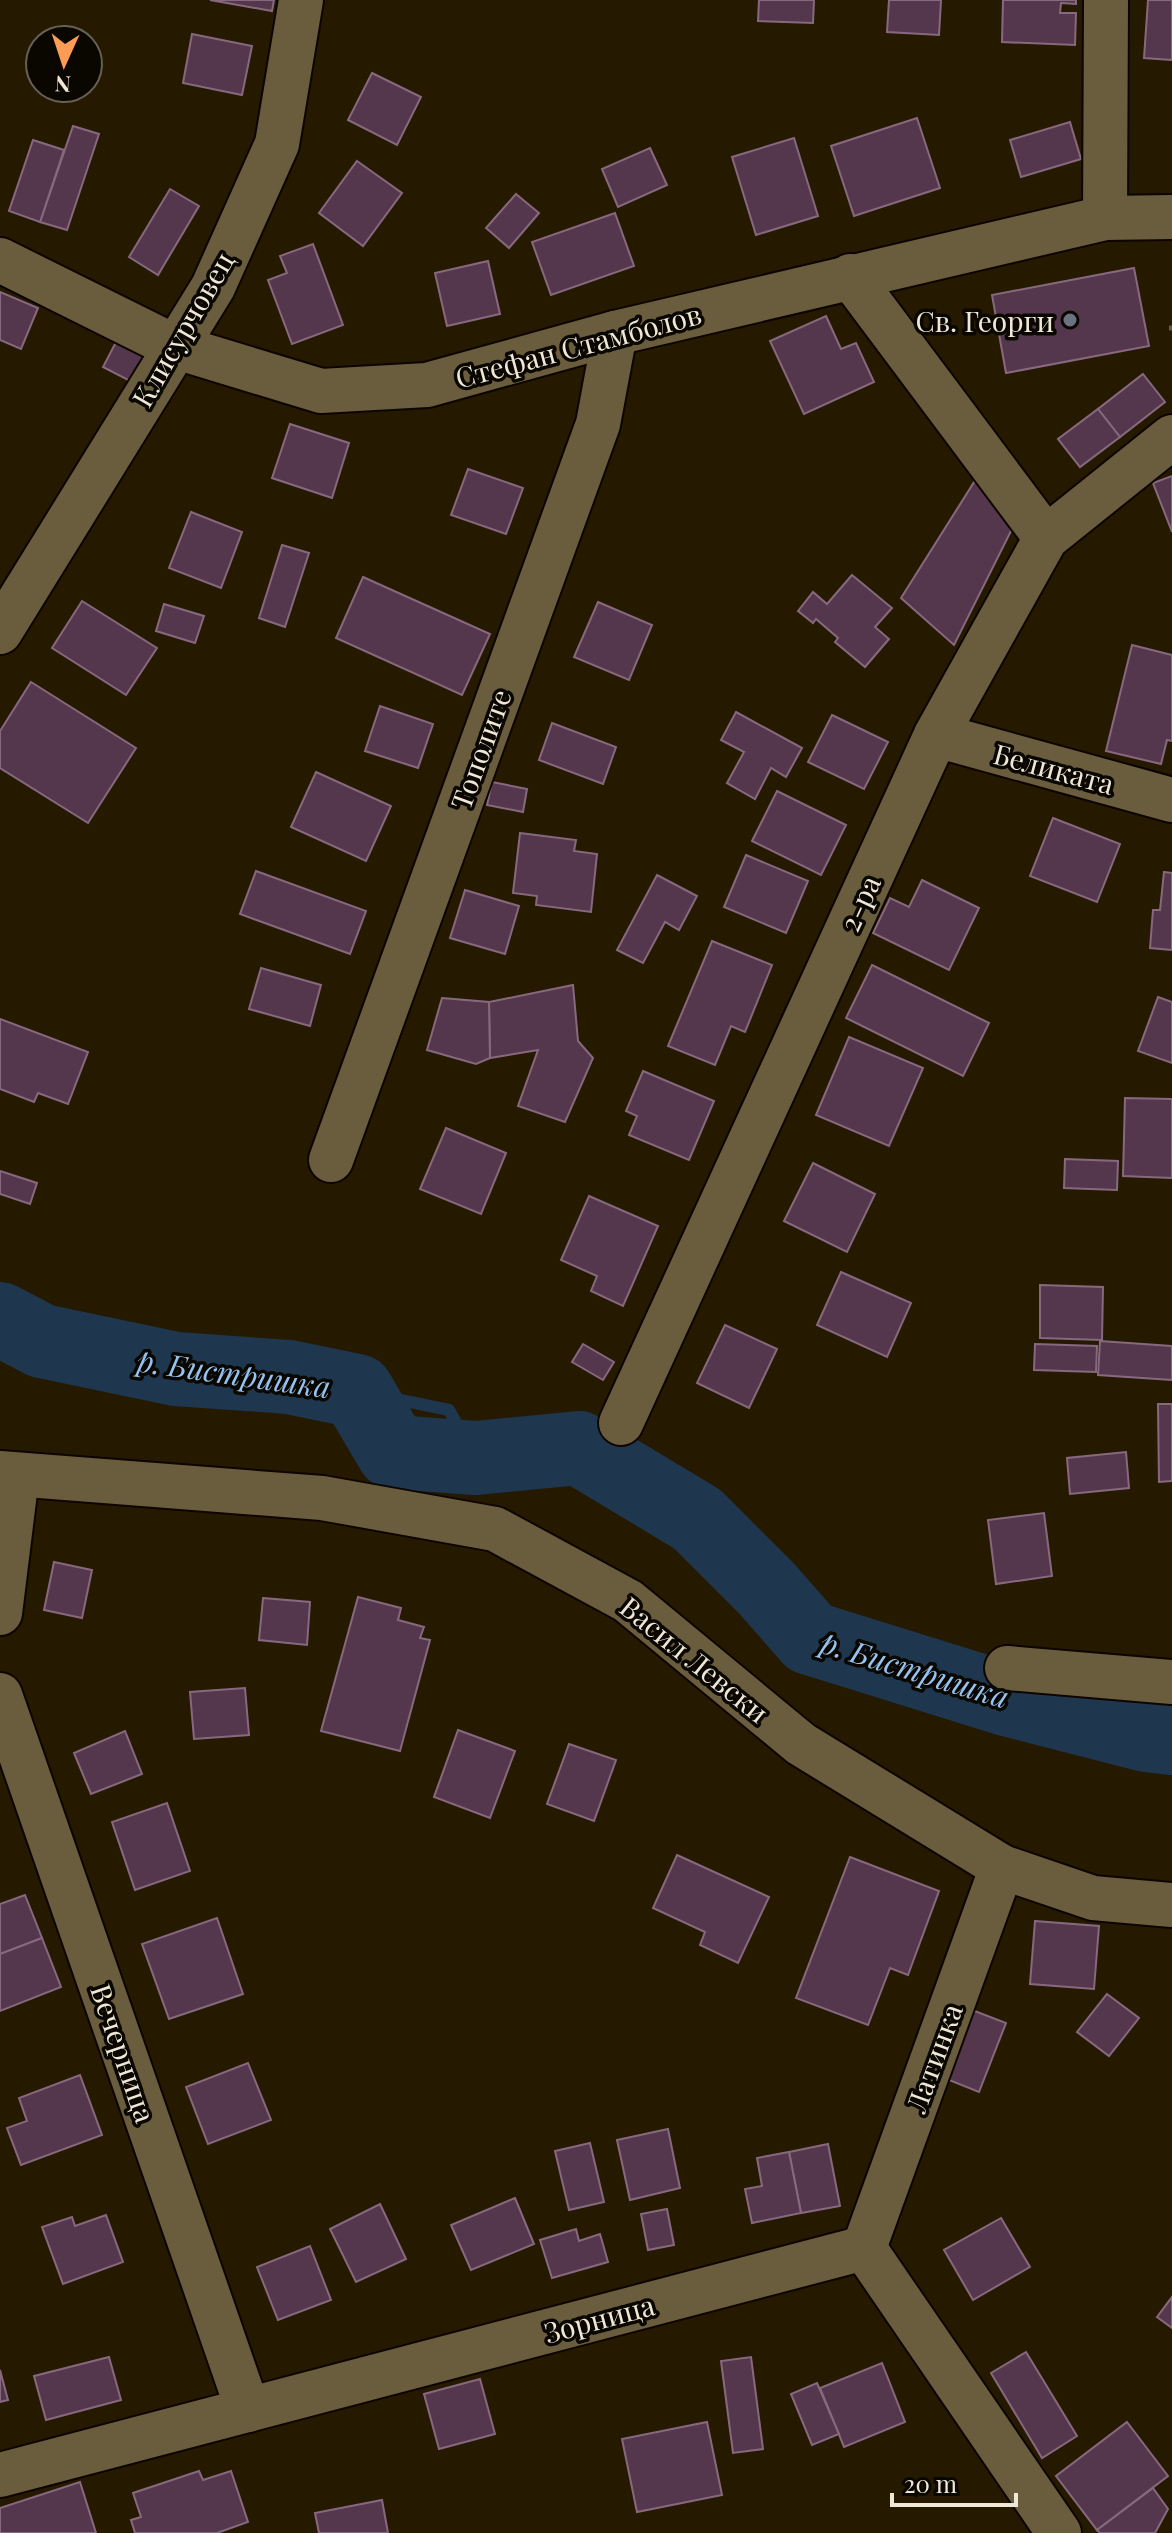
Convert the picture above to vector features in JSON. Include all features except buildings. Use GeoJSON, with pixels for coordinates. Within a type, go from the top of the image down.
{"type":"FeatureCollection","features":[{"type":"Feature","properties":{"kind":"street","name":"Клисурчовец"},"geometry":{"type":"LineString","coordinates":[[0,632],[173,346],[213,287],[277,144],[301,0]]}},
{"type":"Feature","properties":{"kind":"street"},"geometry":{"type":"LineString","coordinates":[[1105,218],[1106,0]]}},
{"type":"Feature","properties":{"kind":"street","name":"Стефан Стамболов"},"geometry":{"type":"LineString","coordinates":[[0,260],[173,346],[321,391],[427,385],[615,333],[1105,218],[1172,217]]}},
{"type":"Feature","properties":{"kind":"street"},"geometry":{"type":"LineString","coordinates":[[850,276],[1046,538]]}},
{"type":"Feature","properties":{"kind":"street","name":"Тополите"},"geometry":{"type":"LineString","coordinates":[[331,1160],[598,424],[615,333]]}},
{"type":"Feature","properties":{"kind":"street","name":"2-ра"},"geometry":{"type":"LineString","coordinates":[[621,1423],[936,735],[1046,538],[1172,437]]}},
{"type":"Feature","properties":{"kind":"street","name":"Беликата"},"geometry":{"type":"LineString","coordinates":[[936,735],[1172,800]]}},
{"type":"Feature","properties":{"kind":"street"},"geometry":{"type":"LineString","coordinates":[[0,1613],[8,1474]]}},
{"type":"Feature","properties":{"kind":"street","name":"Васил Левски"},"geometry":{"type":"LineString","coordinates":[[8,1474],[322,1498],[495,1529],[628,1601],[801,1744],[1002,1867],[1093,1898],[1172,1905]]}},
{"type":"Feature","properties":{"kind":"street"},"geometry":{"type":"LineString","coordinates":[[1007,1668],[1172,1682]]}},
{"type":"Feature","properties":{"kind":"street","name":"Вечерница"},"geometry":{"type":"LineString","coordinates":[[0,1695],[248,2410]]}},
{"type":"Feature","properties":{"kind":"street","name":"Латинка"},"geometry":{"type":"LineString","coordinates":[[864,2248],[1002,1867]]}},
{"type":"Feature","properties":{"kind":"street"},"geometry":{"type":"LineString","coordinates":[[864,2248],[1059,2533]]}},
{"type":"Feature","properties":{"kind":"street","name":"Зорница"},"geometry":{"type":"LineString","coordinates":[[0,2475],[864,2248]]}},
{"type":"Feature","properties":{"kind":"waterway","name":"р. Бистришка"},"geometry":{"type":"LineString","coordinates":[[0,1319],[42,1341],[176,1369],[289,1377],[357,1391],[393,1452],[476,1458],[579,1448],[697,1519],[767,1589],[810,1638],[1006,1699],[1146,1735],[1172,1738]]}},
{"type":"Feature","properties":{"kind":"waterway"},"geometry":{"type":"LineString","coordinates":[[357,1391],[449,1410],[476,1458]]}},
{"type":"Feature","properties":{"kind":"place","name":"Св. Георги"},"geometry":{"type":"Point","coordinates":[1070,320]}}]}
